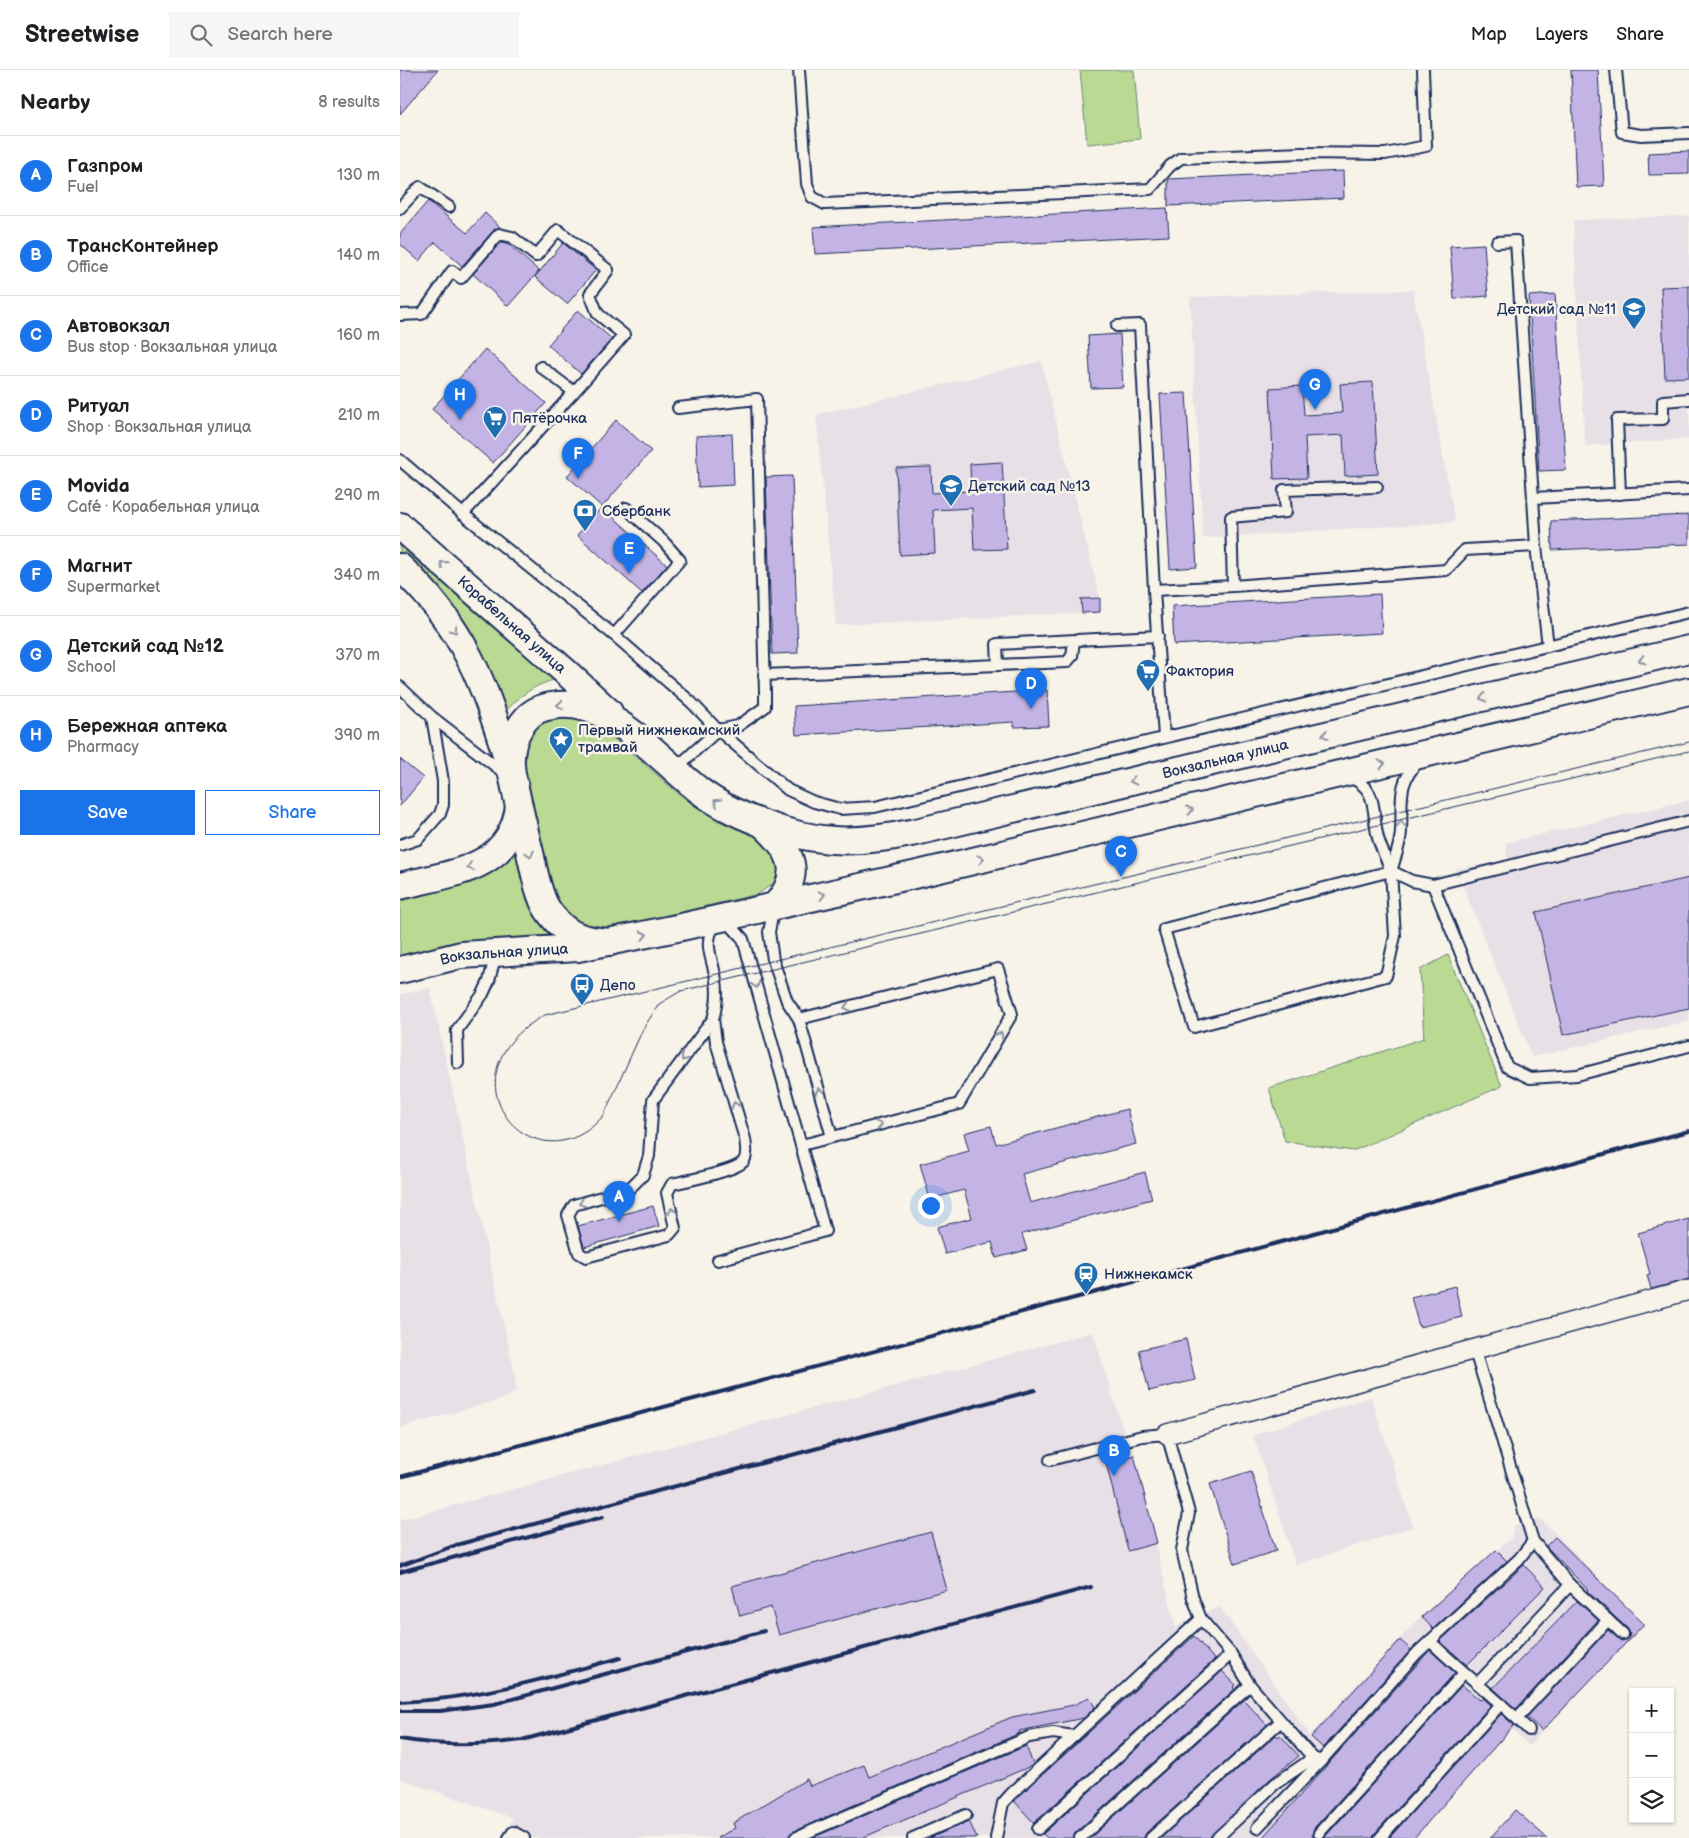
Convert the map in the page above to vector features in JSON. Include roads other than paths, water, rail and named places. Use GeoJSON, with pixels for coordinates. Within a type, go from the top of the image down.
{"type":"FeatureCollection","features":[{"type":"Feature","properties":{"kind":"main road","name":"Корабельная улица"},"geometry":{"type":"LineString","coordinates":[[400,526],[568,674],[622,725]]}},
{"type":"Feature","properties":{"kind":"main road"},"geometry":{"type":"LineString","coordinates":[[400,566],[420,586],[461,640],[487,698],[511,772]]}},
{"type":"Feature","properties":{"kind":"main road","name":"Вокзальная улица"},"geometry":{"type":"LineString","coordinates":[[610,942],[590,940],[573,934],[551,913],[543,901],[537,881],[511,772],[513,743],[520,725],[530,714],[545,707],[561,704],[576,705],[592,709],[622,725],[702,792],[724,806],[761,823],[831,841],[856,842],[885,839],[1689,649]]}},
{"type":"Feature","properties":{"kind":"main road","name":"Вокзальная улица"},"geometry":{"type":"LineString","coordinates":[[400,970],[461,955],[551,950],[703,927],[775,906],[1689,691]]}},
{"type":"Feature","properties":{"kind":"main road","name":"Вокзальная улица"},"geometry":{"type":"LineString","coordinates":[[400,886],[467,869],[494,856],[510,837],[517,824],[519,806]]}},
{"type":"Feature","properties":{"kind":"main road","name":"Вокзальная улица"},"geometry":{"type":"LineString","coordinates":[[761,823],[780,840],[788,851],[792,863],[790,884],[784,896],[775,906]]}},
{"type":"Feature","properties":{"kind":"street"},"geometry":{"type":"LineString","coordinates":[[1167,1434],[1689,1290]]}},
{"type":"Feature","properties":{"kind":"lane"},"geometry":{"type":"LineString","coordinates":[[799,70],[807,184],[812,197],[826,204],[1150,188],[1170,166],[1181,158],[1302,153],[1385,154],[1426,146],[1423,70]]}},
{"type":"Feature","properties":{"kind":"lane"},"geometry":{"type":"LineString","coordinates":[[1616,70],[1622,132],[1641,135],[1689,133]]}},
{"type":"Feature","properties":{"kind":"lane"},"geometry":{"type":"LineString","coordinates":[[400,208],[420,187],[449,207]]}},
{"type":"Feature","properties":{"kind":"lane"},"geometry":{"type":"LineString","coordinates":[[400,315],[422,314],[452,271],[461,278],[499,234],[512,237],[536,256],[558,230],[608,270],[590,294],[598,314],[624,335],[463,514]]}},
{"type":"Feature","properties":{"kind":"lane"},"geometry":{"type":"LineString","coordinates":[[1497,242],[1516,241],[1536,546],[1548,646]]}},
{"type":"Feature","properties":{"kind":"lane"},"geometry":{"type":"LineString","coordinates":[[1116,326],[1140,324],[1164,737]]}},
{"type":"Feature","properties":{"kind":"lane"},"geometry":{"type":"LineString","coordinates":[[541,367],[574,392]]}},
{"type":"Feature","properties":{"kind":"lane"},"geometry":{"type":"LineString","coordinates":[[675,770],[718,730],[738,726],[765,706],[757,399],[678,408]]}},
{"type":"Feature","properties":{"kind":"lane"},"geometry":{"type":"LineString","coordinates":[[1620,494],[1617,420],[1663,419],[1663,401],[1689,399]]}},
{"type":"Feature","properties":{"kind":"lane"},"geometry":{"type":"LineString","coordinates":[[400,460],[463,514],[614,636],[691,702],[718,730],[788,790],[814,802],[840,809],[875,807],[1689,612]]}},
{"type":"Feature","properties":{"kind":"lane"},"geometry":{"type":"LineString","coordinates":[[1233,586],[1231,517],[1286,512],[1284,490],[1377,487]]}},
{"type":"Feature","properties":{"kind":"lane"},"geometry":{"type":"LineString","coordinates":[[1533,498],[1689,490]]}},
{"type":"Feature","properties":{"kind":"lane"},"geometry":{"type":"LineString","coordinates":[[614,636],[680,560],[626,508]]}},
{"type":"Feature","properties":{"kind":"lane"},"geometry":{"type":"LineString","coordinates":[[1154,590],[1446,570],[1466,550],[1536,546]]}},
{"type":"Feature","properties":{"kind":"lane"},"geometry":{"type":"LineString","coordinates":[[998,665],[997,644],[1158,636]]}},
{"type":"Feature","properties":{"kind":"lane"},"geometry":{"type":"LineString","coordinates":[[764,675],[1067,662],[1072,656],[1074,641]]}},
{"type":"Feature","properties":{"kind":"lane"},"geometry":{"type":"LineString","coordinates":[[400,687],[432,717],[511,772]]}},
{"type":"Feature","properties":{"kind":"lane"},"geometry":{"type":"LineString","coordinates":[[400,845],[418,839],[440,814],[444,805],[443,780],[432,717]]}},
{"type":"Feature","properties":{"kind":"lane"},"geometry":{"type":"LineString","coordinates":[[1391,871],[1401,831],[1401,797],[1404,781],[1426,753]]}},
{"type":"Feature","properties":{"kind":"lane"},"geometry":{"type":"LineString","coordinates":[[1341,773],[1357,780],[1367,788],[1373,802],[1378,836],[1391,871],[1396,936],[1386,976],[1194,1027],[1164,929],[1391,871],[1412,882],[1433,885],[1689,821]]}},
{"type":"Feature","properties":{"kind":"lane"},"geometry":{"type":"LineString","coordinates":[[1433,885],[1507,1067],[1530,1078],[1577,1074],[1689,1046]]}},
{"type":"Feature","properties":{"kind":"lane"},"geometry":{"type":"LineString","coordinates":[[775,906],[769,932],[773,960],[785,996],[798,1019],[832,1137]]}},
{"type":"Feature","properties":{"kind":"lane"},"geometry":{"type":"LineString","coordinates":[[703,927],[708,935],[708,950]]}},
{"type":"Feature","properties":{"kind":"lane"},"geometry":{"type":"LineString","coordinates":[[703,927],[716,982],[718,1004],[713,1019],[653,1100],[649,1156],[643,1175],[629,1189],[574,1205],[568,1215],[579,1253],[586,1257],[669,1235],[675,1228],[667,1193],[672,1184],[733,1168],[744,1162],[747,1153],[746,1139],[716,1042],[713,1019]]}},
{"type":"Feature","properties":{"kind":"lane"},"geometry":{"type":"LineString","coordinates":[[703,927],[736,928],[743,938],[825,1231],[718,1260]]}},
{"type":"Feature","properties":{"kind":"lane"},"geometry":{"type":"LineString","coordinates":[[458,1063],[457,1030],[483,994],[489,981],[496,952]]}},
{"type":"Feature","properties":{"kind":"lane"},"geometry":{"type":"LineString","coordinates":[[798,1019],[998,969],[1012,1014],[959,1104],[802,1145]]}},
{"type":"Feature","properties":{"kind":"lane"},"geometry":{"type":"LineString","coordinates":[[1474,1348],[1533,1541],[1570,1585],[1623,1634]]}},
{"type":"Feature","properties":{"kind":"lane"},"geometry":{"type":"LineString","coordinates":[[1050,1460],[1142,1436],[1167,1434],[1189,1512],[1182,1550],[1193,1598],[1201,1619],[1232,1654],[1250,1685],[1280,1722],[1317,1760]]}},
{"type":"Feature","properties":{"kind":"lane"},"geometry":{"type":"LineString","coordinates":[[1257,1828],[1317,1760],[1430,1642],[1519,1559],[1533,1541]]}},
{"type":"Feature","properties":{"kind":"lane"},"geometry":{"type":"LineString","coordinates":[[1478,1683],[1570,1585]]}},
{"type":"Feature","properties":{"kind":"lane"},"geometry":{"type":"LineString","coordinates":[[996,1838],[1003,1803],[1201,1619]]}},
{"type":"Feature","properties":{"kind":"lane"},"geometry":{"type":"LineString","coordinates":[[1517,1718],[1608,1620]]}},
{"type":"Feature","properties":{"kind":"lane"},"geometry":{"type":"LineString","coordinates":[[1430,1642],[1463,1674],[1478,1683],[1529,1730]]}},
{"type":"Feature","properties":{"kind":"lane"},"geometry":{"type":"LineString","coordinates":[[1038,1829],[1232,1654]]}},
{"type":"Feature","properties":{"kind":"lane"},"geometry":{"type":"LineString","coordinates":[[1319,1833],[1463,1674]]}},
{"type":"Feature","properties":{"kind":"lane"},"geometry":{"type":"LineString","coordinates":[[1080,1838],[1250,1685]]}},
{"type":"Feature","properties":{"kind":"lane"},"geometry":{"type":"LineString","coordinates":[[1380,1838],[1501,1704]]}},
{"type":"Feature","properties":{"kind":"lane"},"geometry":{"type":"LineString","coordinates":[[1151,1838],[1280,1722]]}},
{"type":"Feature","properties":{"kind":"lane"},"geometry":{"type":"LineString","coordinates":[[795,1838],[1029,1737],[1052,1733],[1074,1736]]}},
{"type":"Feature","properties":{"kind":"lane"},"geometry":{"type":"LineString","coordinates":[[1218,1838],[1276,1784],[1317,1760]]}},
{"type":"Feature","properties":{"kind":"lane"},"geometry":{"type":"LineString","coordinates":[[913,1838],[966,1814]]}},
{"type":"Feature","properties":{"kind":"lane"},"geometry":{"type":"LineString","coordinates":[[509,1838],[513,1832],[524,1838]]}},
{"type":"Feature","properties":{"kind":"tram line"},"geometry":{"type":"LineString","coordinates":[[1689,742],[545,1015],[513,1040],[497,1068],[497,1095],[507,1118],[526,1135],[550,1142],[577,1136],[604,1115],[643,1029],[659,1004],[681,991],[1689,751]]}},
{"type":"Feature","properties":{"kind":"railway"},"geometry":{"type":"LineString","coordinates":[[400,1477],[1086,1295],[1689,1131]]}},
{"type":"Feature","properties":{"kind":"railway"},"geometry":{"type":"LineString","coordinates":[[400,1566],[456,1545],[1035,1390]]}},
{"type":"Feature","properties":{"kind":"railway"},"geometry":{"type":"LineString","coordinates":[[400,1572],[603,1517]]}},
{"type":"Feature","properties":{"kind":"railway"},"geometry":{"type":"LineString","coordinates":[[400,1739],[430,1743],[461,1744],[522,1740],[1091,1587]]}},
{"type":"Feature","properties":{"kind":"railway"},"geometry":{"type":"LineString","coordinates":[[400,1711],[440,1711],[494,1704],[764,1631]]}},
{"type":"Feature","properties":{"kind":"railway"},"geometry":{"type":"LineString","coordinates":[[400,1702],[456,1697],[484,1692],[620,1658]]}},
{"type":"Feature","properties":{"kind":"place","name":"Детский сад №11"},"geometry":{"type":"Point","coordinates":[1634,330]}},
{"type":"Feature","properties":{"kind":"place","name":"Детский сад №12"},"geometry":{"type":"Point","coordinates":[1315,410]}},
{"type":"Feature","properties":{"kind":"place","name":"Бережная аптека"},"geometry":{"type":"Point","coordinates":[460,420]}},
{"type":"Feature","properties":{"kind":"place","name":"Пятёрочка"},"geometry":{"type":"Point","coordinates":[495,439]}},
{"type":"Feature","properties":{"kind":"place","name":"Магнит"},"geometry":{"type":"Point","coordinates":[578,479]}},
{"type":"Feature","properties":{"kind":"place","name":"Детский сад №13"},"geometry":{"type":"Point","coordinates":[951,507]}},
{"type":"Feature","properties":{"kind":"place","name":"Сбербанк"},"geometry":{"type":"Point","coordinates":[585,532]}},
{"type":"Feature","properties":{"kind":"place","name":"Movida"},"geometry":{"type":"Point","coordinates":[629,574]}},
{"type":"Feature","properties":{"kind":"place","name":"Фактория"},"geometry":{"type":"Point","coordinates":[1148,692]}},
{"type":"Feature","properties":{"kind":"place","name":"Ритуал"},"geometry":{"type":"Point","coordinates":[1031,709]}},
{"type":"Feature","properties":{"kind":"place","name":"Первый нижнекамский трамвай"},"geometry":{"type":"Point","coordinates":[561,760]}},
{"type":"Feature","properties":{"kind":"place","name":"Автовокзал"},"geometry":{"type":"Point","coordinates":[1121,877]}},
{"type":"Feature","properties":{"kind":"place","name":"Депо"},"geometry":{"type":"Point","coordinates":[582,1006]}},
{"type":"Feature","properties":{"kind":"place","name":"Газпром"},"geometry":{"type":"Point","coordinates":[619,1222]}},
{"type":"Feature","properties":{"kind":"place","name":"Нижнекамск"},"geometry":{"type":"Point","coordinates":[1086,1295]}},
{"type":"Feature","properties":{"kind":"place","name":"ТрансКонтейнер"},"geometry":{"type":"Point","coordinates":[1114,1476]}}]}
